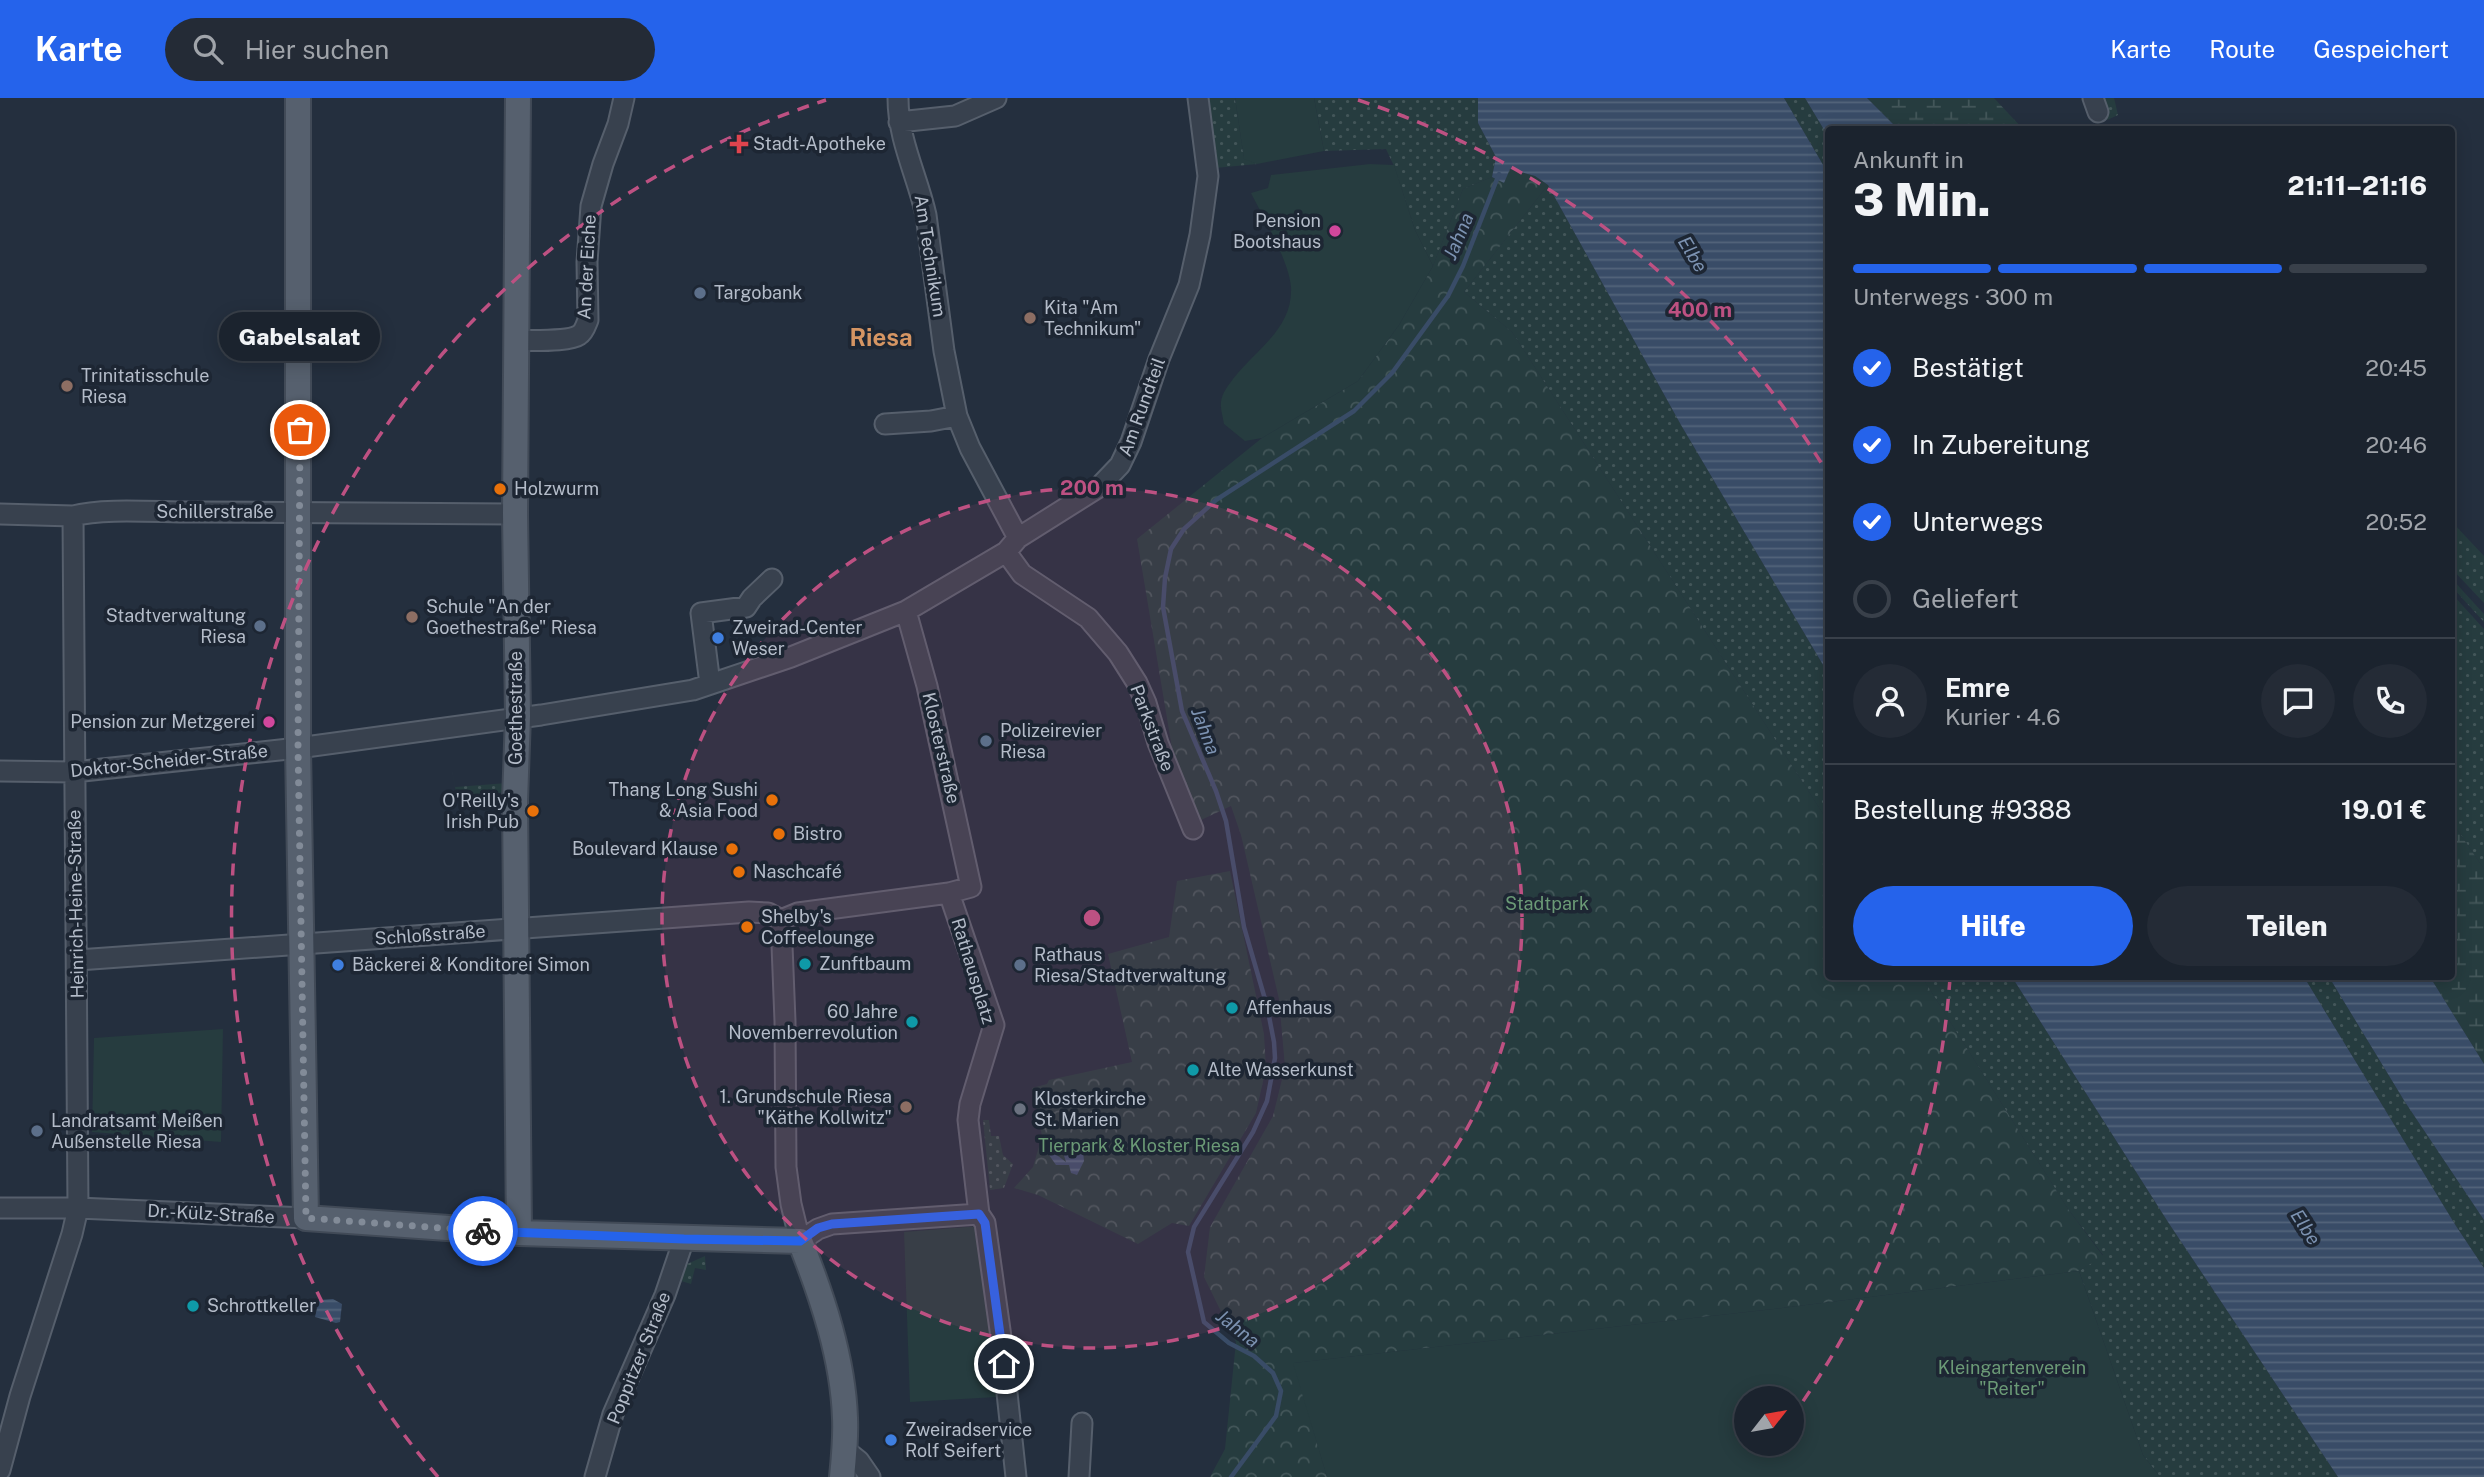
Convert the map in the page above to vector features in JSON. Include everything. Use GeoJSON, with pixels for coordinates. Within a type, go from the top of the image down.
{"type":"FeatureCollection","features":[{"type":"Feature","properties":{"kind":"main road"},"geometry":{"type":"LineString","coordinates":[[298,98],[298,748],[306,1218]]}},
{"type":"Feature","properties":{"kind":"main road","name":"Goethestraße"},"geometry":{"type":"LineString","coordinates":[[518,98],[515,514],[518,716],[515,801],[519,1233]]}},
{"type":"Feature","properties":{"kind":"main road","name":"Dr.-Külz-Straße"},"geometry":{"type":"LineString","coordinates":[[306,1218],[519,1233],[800,1241]]}},
{"type":"Feature","properties":{"kind":"main road"},"geometry":{"type":"LineString","coordinates":[[800,1241],[816,1283],[836,1357],[845,1417],[842,1477]]}},
{"type":"Feature","properties":{"kind":"street","name":"An der Eiche"},"geometry":{"type":"LineString","coordinates":[[517,341],[578,336],[588,320],[590,206],[624,98]]}},
{"type":"Feature","properties":{"kind":"street","name":"Am Technikum"},"geometry":{"type":"LineString","coordinates":[[898,98],[906,155],[921,193],[926,215],[944,351],[957,416]]}},
{"type":"Feature","properties":{"kind":"street"},"geometry":{"type":"LineString","coordinates":[[900,122],[955,116],[996,98]]}},
{"type":"Feature","properties":{"kind":"street","name":"Am Rundteil"},"geometry":{"type":"LineString","coordinates":[[1012,545],[1098,487],[1120,465],[1131,442],[1159,359],[1189,285],[1200,235],[1208,176],[1198,98]]}},
{"type":"Feature","properties":{"kind":"street"},"geometry":{"type":"LineString","coordinates":[[772,579],[746,607],[701,613],[710,684],[791,657],[906,611],[1012,545],[957,416],[932,421],[885,424]]}},
{"type":"Feature","properties":{"kind":"street","name":"Schillerstraße"},"geometry":{"type":"LineString","coordinates":[[0,514],[515,514]]}},
{"type":"Feature","properties":{"kind":"street","name":"Heinrich-Heine-Straße"},"geometry":{"type":"LineString","coordinates":[[0,1470],[78,1208],[73,516]]}},
{"type":"Feature","properties":{"kind":"street","name":"Parkstraße"},"geometry":{"type":"LineString","coordinates":[[1012,545],[1022,574],[1088,618],[1118,653],[1146,703],[1158,743],[1193,829]]}},
{"type":"Feature","properties":{"kind":"street","name":"Klosterstraße"},"geometry":{"type":"LineString","coordinates":[[906,611],[927,686],[971,887],[948,893]]}},
{"type":"Feature","properties":{"kind":"street","name":"Doktor-Scheider-Straße"},"geometry":{"type":"LineString","coordinates":[[0,771],[74,772],[298,748],[615,704],[693,690],[710,684]]}},
{"type":"Feature","properties":{"kind":"street"},"geometry":{"type":"LineString","coordinates":[[948,893],[798,913],[781,920],[786,1167],[800,1241],[818,1228],[832,1224],[979,1214]]}},
{"type":"Feature","properties":{"kind":"street","name":"Rathausplatz"},"geometry":{"type":"LineString","coordinates":[[948,893],[994,1025],[970,1104],[968,1120],[979,1214],[985,1223],[1002,1337],[1016,1477]]}},
{"type":"Feature","properties":{"kind":"street","name":"Schloßstraße"},"geometry":{"type":"LineString","coordinates":[[78,960],[749,912],[768,912],[781,920]]}},
{"type":"Feature","properties":{"kind":"street","name":"Dr.-Külz-Straße"},"geometry":{"type":"LineString","coordinates":[[0,1208],[78,1208],[306,1218]]}},
{"type":"Feature","properties":{"kind":"street","name":"Poppitzer Straße"},"geometry":{"type":"LineString","coordinates":[[595,1477],[613,1414],[664,1295],[684,1239]]}},
{"type":"Feature","properties":{"kind":"street"},"geometry":{"type":"LineString","coordinates":[[1079,1477],[1082,1423]]}},
{"type":"Feature","properties":{"kind":"street"},"geometry":{"type":"LineString","coordinates":[[844,1449],[859,1461],[870,1477]]}},
{"type":"Feature","properties":{"kind":"green space"},"geometry":{"type":"Polygon","coordinates":[[[1207,98],[1235,98],[1244,158],[1257,164],[1215,168],[1207,98]]]}},
{"type":"Feature","properties":{"kind":"green space"},"geometry":{"type":"Polygon","coordinates":[[[1235,98],[1314,98],[1324,151],[1257,164],[1244,159],[1235,98]]]}},
{"type":"Feature","properties":{"kind":"green space"},"geometry":{"type":"Polygon","coordinates":[[[1314,98],[1478,98],[1478,123],[1496,157],[1492,177],[1463,189],[1433,266],[1415,230],[1386,149],[1324,151],[1314,98]]]}},
{"type":"Feature","properties":{"kind":"green space"},"geometry":{"type":"Polygon","coordinates":[[[1784,98],[1805,98],[1825,131],[1825,168],[1784,98]]]}},
{"type":"Feature","properties":{"kind":"green space"},"geometry":{"type":"Polygon","coordinates":[[[1867,98],[1994,98],[2020,126],[1895,126],[1867,98]]]}},
{"type":"Feature","properties":{"kind":"green space"},"geometry":{"type":"Polygon","coordinates":[[[2098,98],[2114,98],[2118,115],[2107,120],[2098,98]]]}},
{"type":"Feature","properties":{"kind":"green space"},"geometry":{"type":"Polygon","coordinates":[[[1370,164],[1394,165],[1415,230],[1433,266],[1399,325],[1358,381],[1262,438],[1245,441],[1224,424],[1222,399],[1233,379],[1280,327],[1290,302],[1291,287],[1281,252],[1251,193],[1268,188],[1271,175],[1370,164]]]}},
{"type":"Feature","properties":{"kind":"green space","name":"Stadtpark"},"geometry":{"type":"Polygon","coordinates":[[[1510,169],[1535,176],[1548,185],[1464,292],[1512,332],[1825,817],[1825,980],[1924,980],[2068,1209],[2103,1256],[2079,1271],[1782,1308],[1294,1363],[1327,1477],[1210,1477],[1225,1449],[1236,1342],[1204,1277],[1210,1227],[1273,1116],[1285,1067],[1279,999],[1241,835],[1231,806],[1201,820],[1174,760],[1137,539],[1262,438],[1358,381],[1399,325],[1433,266],[1463,189],[1492,177],[1504,182],[1510,169]]]}},
{"type":"Feature","properties":{"kind":"green space"},"geometry":{"type":"Polygon","coordinates":[[[1548,185],[1681,425],[1825,668],[1825,817],[1512,332],[1464,292],[1548,185]]]}},
{"type":"Feature","properties":{"kind":"green space"},"geometry":{"type":"Polygon","coordinates":[[[2455,525],[2484,556],[2484,603],[2455,572],[2455,525]]]}},
{"type":"Feature","properties":{"kind":"green space"},"geometry":{"type":"Polygon","coordinates":[[[2455,582],[2484,614],[2484,622],[2455,590],[2455,582]]]}},
{"type":"Feature","properties":{"kind":"green space"},"geometry":{"type":"Polygon","coordinates":[[[2455,597],[2484,629],[2484,869],[2455,826],[2455,597]]]}},
{"type":"Feature","properties":{"kind":"green space"},"geometry":{"type":"Polygon","coordinates":[[[508,783],[506,792],[457,798],[455,787],[508,783]]]}},
{"type":"Feature","properties":{"kind":"green space"},"geometry":{"type":"Polygon","coordinates":[[[2455,826],[2484,869],[2484,1064],[2432,980],[2455,980],[2455,826]]]}},
{"type":"Feature","properties":{"kind":"green space","name":"Tierpark & Kloster Riesa"},"geometry":{"type":"Polygon","coordinates":[[[1230,871],[1264,1034],[1266,1068],[1256,1113],[1189,1226],[1172,1223],[1138,1244],[1038,1195],[1014,1188],[1033,1167],[1042,1136],[1032,1088],[1047,1084],[1049,1080],[1132,1062],[1108,954],[1169,937],[1177,881],[1230,871]]]}},
{"type":"Feature","properties":{"kind":"green space"},"geometry":{"type":"Polygon","coordinates":[[[1924,980],[2014,980],[2168,1222],[2338,1477],[2160,1477],[2143,1455],[2079,1271],[2103,1255],[2068,1209],[1924,980]]]}},
{"type":"Feature","properties":{"kind":"green space"},"geometry":{"type":"Polygon","coordinates":[[[2306,980],[2331,980],[2405,1102],[2484,1220],[2484,1268],[2306,980]]]}},
{"type":"Feature","properties":{"kind":"green space"},"geometry":{"type":"Polygon","coordinates":[[[223,1029],[221,1142],[92,1132],[94,1038],[223,1029]]]}},
{"type":"Feature","properties":{"kind":"green space"},"geometry":{"type":"Polygon","coordinates":[[[983,1120],[989,1120],[991,1136],[999,1136],[1003,1155],[1013,1164],[1004,1188],[990,1190],[983,1120]]]}},
{"type":"Feature","properties":{"kind":"green space"},"geometry":{"type":"Polygon","coordinates":[[[979,1226],[997,1397],[910,1402],[904,1232],[979,1226]]]}},
{"type":"Feature","properties":{"kind":"green space"},"geometry":{"type":"Polygon","coordinates":[[[705,1256],[706,1270],[695,1268],[691,1284],[678,1280],[687,1264],[705,1256]]]}},
{"type":"Feature","properties":{"kind":"green space","name":"Kleingartenverein \"Reiter\""},"geometry":{"type":"Polygon","coordinates":[[[2079,1271],[2143,1455],[2160,1477],[1327,1477],[1293,1363],[1782,1308],[2079,1271]]]}},
{"type":"Feature","properties":{"kind":"water","name":"Elbe"},"geometry":{"type":"Polygon","coordinates":[[[1478,98],[1784,98],[1825,168],[1825,668],[1681,425],[1548,185],[1535,176],[1510,169],[1504,183],[1492,177],[1496,157],[1478,123],[1478,98]]]}},
{"type":"Feature","properties":{"kind":"water"},"geometry":{"type":"Polygon","coordinates":[[[1805,98],[1867,98],[1895,126],[1825,126],[1825,131],[1805,98]]]}},
{"type":"Feature","properties":{"kind":"water","name":"Elbe"},"geometry":{"type":"Polygon","coordinates":[[[2014,980],[2306,980],[2484,1268],[2484,1477],[2338,1477],[2168,1222],[2014,980]]]}},
{"type":"Feature","properties":{"kind":"water"},"geometry":{"type":"Polygon","coordinates":[[[2331,980],[2432,980],[2484,1064],[2484,1220],[2405,1102],[2331,980]]]}},
{"type":"Feature","properties":{"kind":"water"},"geometry":{"type":"Polygon","coordinates":[[[1062,1149],[1072,1154],[1083,1151],[1084,1161],[1077,1175],[1071,1173],[1069,1165],[1056,1165],[1049,1155],[1050,1150],[1066,1162],[1062,1149]]]}},
{"type":"Feature","properties":{"kind":"water"},"geometry":{"type":"Polygon","coordinates":[[[333,1299],[342,1304],[340,1322],[315,1317],[319,1300],[333,1299]]]}},
{"type":"Feature","properties":{"kind":"waterway","name":"Jahna"},"geometry":{"type":"LineString","coordinates":[[1231,1477],[1276,1416],[1281,1391],[1273,1373],[1254,1356],[1229,1343],[1204,1322],[1188,1252],[1194,1227],[1253,1132],[1267,1101],[1275,1058],[1274,1042],[1267,1006],[1244,927],[1226,821],[1182,711],[1163,607],[1165,578],[1171,549],[1184,529],[1216,500],[1354,411],[1392,373],[1448,296],[1463,266],[1499,174]]}},
{"type":"Feature","properties":{"kind":"way so far"},"geometry":{"type":"LineString","coordinates":[[300,430],[298,748],[306,1218],[483,1231]]}},
{"type":"Feature","properties":{"kind":"place","name":"Stadt-Apotheke"},"geometry":{"type":"Point","coordinates":[739,144]}},
{"type":"Feature","properties":{"kind":"place","name":"Pension Bootshaus"},"geometry":{"type":"Point","coordinates":[1335,231]}},
{"type":"Feature","properties":{"kind":"place","name":"Targobank"},"geometry":{"type":"Point","coordinates":[700,293]}},
{"type":"Feature","properties":{"kind":"place","name":"Kita \"Am Technikum\""},"geometry":{"type":"Point","coordinates":[1030,318]}},
{"type":"Feature","properties":{"kind":"place","name":"Trinitatisschule Riesa"},"geometry":{"type":"Point","coordinates":[67,386]}},
{"type":"Feature","properties":{"kind":"place","name":"Gabelsalat"},"geometry":{"type":"Point","coordinates":[300,430]}},
{"type":"Feature","properties":{"kind":"place","name":"Holzwurm"},"geometry":{"type":"Point","coordinates":[500,489]}},
{"type":"Feature","properties":{"kind":"place","name":"Schule \"An der Goethestraße\" Riesa"},"geometry":{"type":"Point","coordinates":[412,617]}},
{"type":"Feature","properties":{"kind":"place","name":"Stadtverwaltung Riesa"},"geometry":{"type":"Point","coordinates":[260,626]}},
{"type":"Feature","properties":{"kind":"place","name":"Zweirad-Center Weser"},"geometry":{"type":"Point","coordinates":[718,638]}},
{"type":"Feature","properties":{"kind":"place","name":"Pension zur Metzgerei"},"geometry":{"type":"Point","coordinates":[269,722]}},
{"type":"Feature","properties":{"kind":"place","name":"Polizeirevier Riesa"},"geometry":{"type":"Point","coordinates":[986,741]}},
{"type":"Feature","properties":{"kind":"place","name":"Thang Long Sushi & Asia Food"},"geometry":{"type":"Point","coordinates":[772,800]}},
{"type":"Feature","properties":{"kind":"place","name":"O'Reilly's Irish Pub"},"geometry":{"type":"Point","coordinates":[533,811]}},
{"type":"Feature","properties":{"kind":"place","name":"Bistro"},"geometry":{"type":"Point","coordinates":[779,834]}},
{"type":"Feature","properties":{"kind":"place","name":"Boulevard Klause"},"geometry":{"type":"Point","coordinates":[732,849]}},
{"type":"Feature","properties":{"kind":"place","name":"Naschcafé"},"geometry":{"type":"Point","coordinates":[739,872]}},
{"type":"Feature","properties":{"kind":"place","name":"Shelby's Coffeelounge"},"geometry":{"type":"Point","coordinates":[747,927]}},
{"type":"Feature","properties":{"kind":"place","name":"Zunftbaum"},"geometry":{"type":"Point","coordinates":[805,964]}},
{"type":"Feature","properties":{"kind":"place","name":"Bäckerei & Konditorei Simon"},"geometry":{"type":"Point","coordinates":[338,965]}},
{"type":"Feature","properties":{"kind":"place","name":"Rathaus Riesa/Stadtverwaltung"},"geometry":{"type":"Point","coordinates":[1020,965]}},
{"type":"Feature","properties":{"kind":"place","name":"Affenhaus"},"geometry":{"type":"Point","coordinates":[1232,1008]}},
{"type":"Feature","properties":{"kind":"place","name":"60 Jahre Novemberrevolution"},"geometry":{"type":"Point","coordinates":[912,1022]}},
{"type":"Feature","properties":{"kind":"place","name":"Alte Wasserkunst"},"geometry":{"type":"Point","coordinates":[1193,1070]}},
{"type":"Feature","properties":{"kind":"place","name":"1. Grundschule Riesa \"Käthe Kollwitz\""},"geometry":{"type":"Point","coordinates":[906,1107]}},
{"type":"Feature","properties":{"kind":"place","name":"Klosterkirche St. Marien"},"geometry":{"type":"Point","coordinates":[1020,1109]}},
{"type":"Feature","properties":{"kind":"place","name":"Landratsamt Meißen Außenstelle Riesa"},"geometry":{"type":"Point","coordinates":[37,1131]}},
{"type":"Feature","properties":{"kind":"place","name":"Schrottkeller"},"geometry":{"type":"Point","coordinates":[193,1306]}},
{"type":"Feature","properties":{"kind":"place","name":"Zweiradservice Rolf Seifert"},"geometry":{"type":"Point","coordinates":[891,1440]}},
{"type":"Feature","properties":{"kind":"district","name":"Riesa"},"geometry":{"type":"Point","coordinates":[881,338]}},
{"type":"Feature","properties":{"kind":"route"},"geometry":{"type":"LineString","coordinates":[[483,1231],[800,1241],[818,1228],[832,1224],[979,1214],[985,1223],[1004,1364]]}}]}
